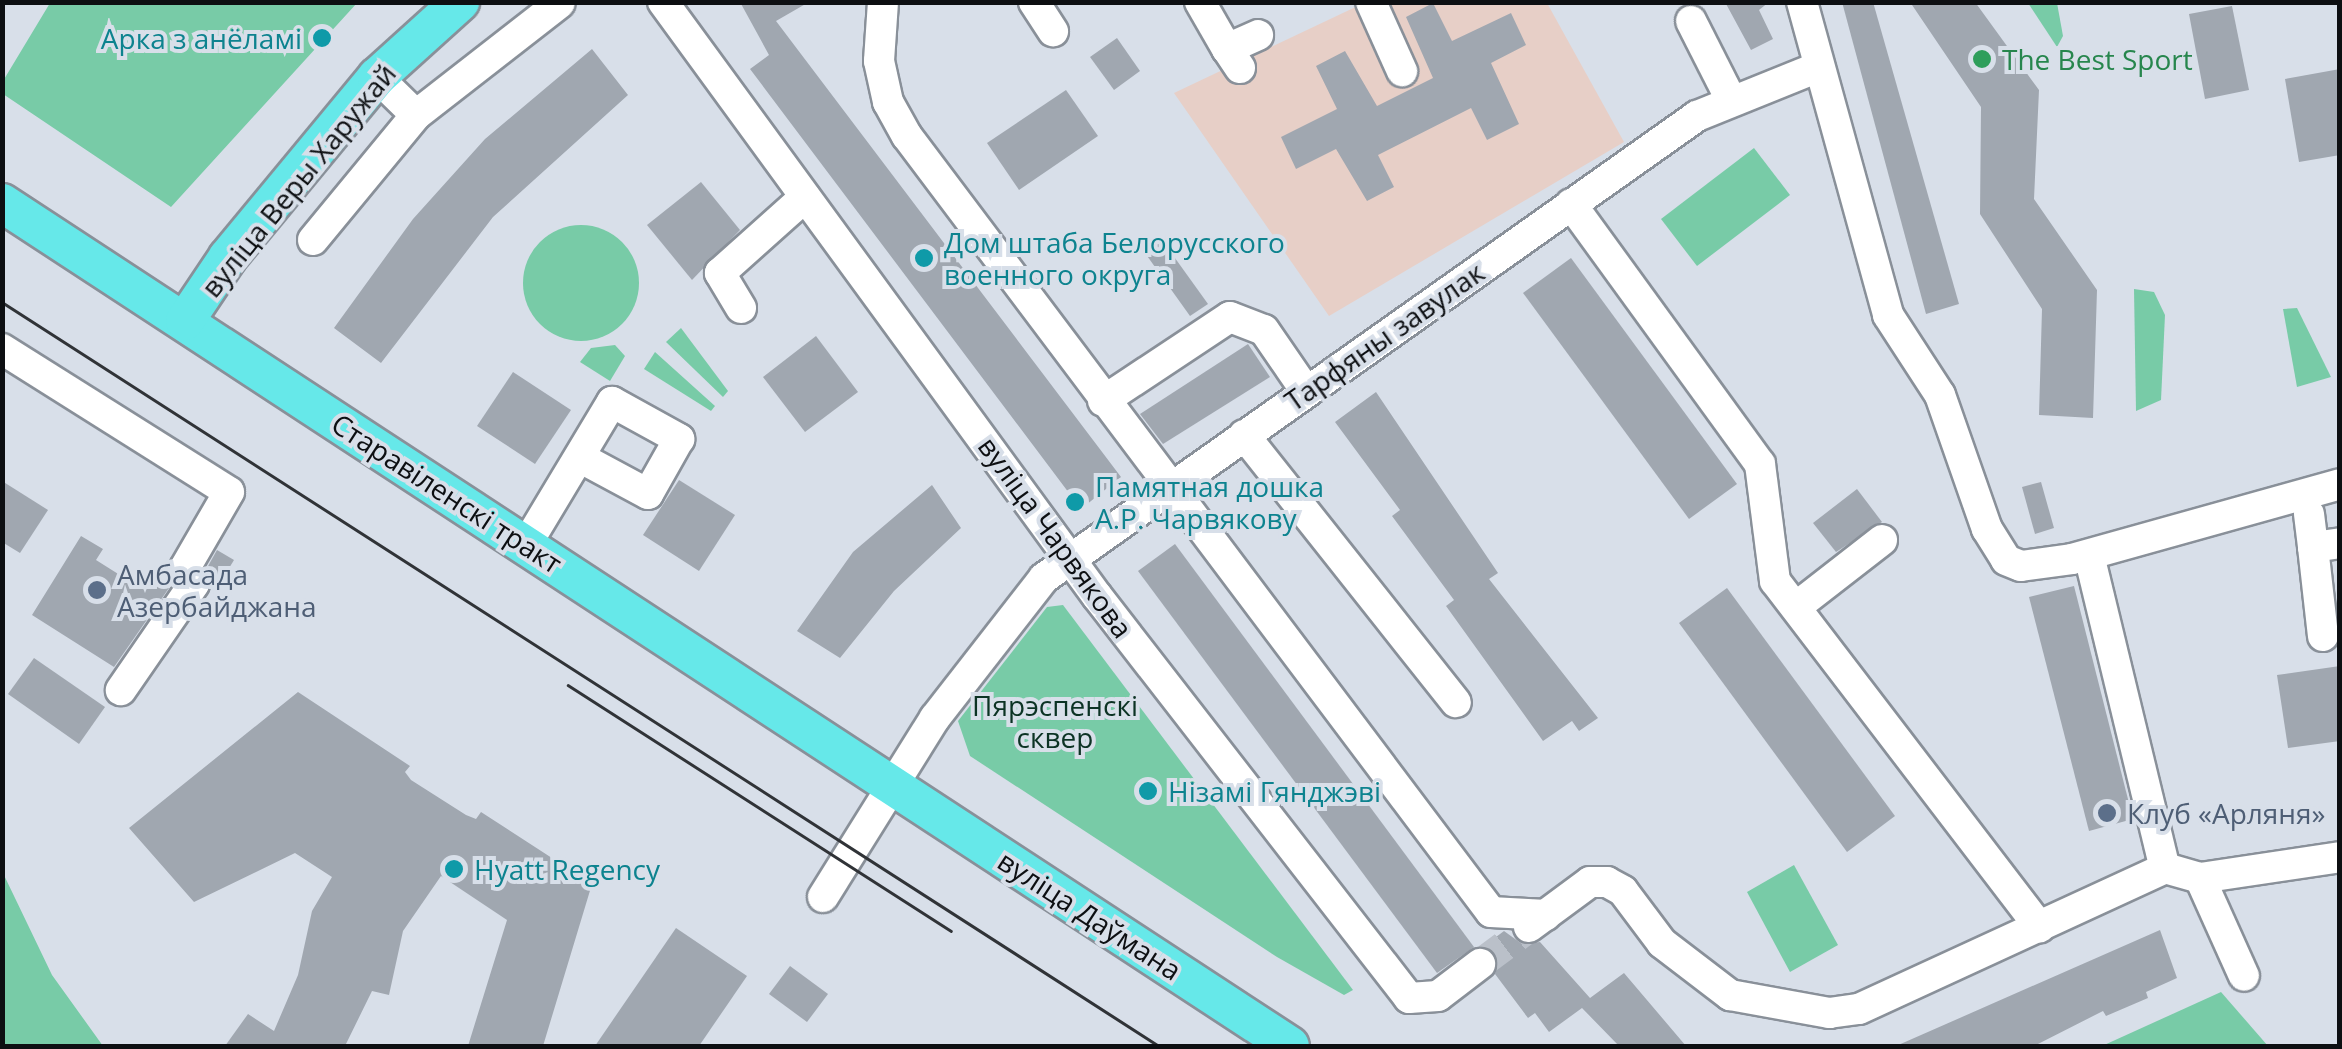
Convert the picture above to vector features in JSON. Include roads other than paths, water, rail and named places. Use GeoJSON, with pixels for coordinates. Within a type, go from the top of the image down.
{"type":"FeatureCollection","features":[{"type":"Feature","properties":{"kind":"main road","name":"вуліца Веры Харужай"},"geometry":{"type":"LineString","coordinates":[[185,321],[228,257],[377,77],[460,2]]}},
{"type":"Feature","properties":{"kind":"main road","name":"Старавіленскі тракт"},"geometry":{"type":"LineString","coordinates":[[2,203],[891,784]]}},
{"type":"Feature","properties":{"kind":"main road","name":"вуліца Даўмана"},"geometry":{"type":"LineString","coordinates":[[891,784],[1290,1046]]}},
{"type":"Feature","properties":{"kind":"street","name":"вуліца Чарвякова"},"geometry":{"type":"LineString","coordinates":[[664,2],[1070,557],[1409,998],[1438,996],[1480,964]]}},
{"type":"Feature","properties":{"kind":"street"},"geometry":{"type":"LineString","coordinates":[[883,2],[879,60],[888,102],[1103,401],[1491,912],[1535,924],[1590,882],[1607,882],[1622,890],[1662,943],[1730,995],[1829,1014],[1859,1008],[2166,868],[2200,878],[2340,857]]}},
{"type":"Feature","properties":{"kind":"street"},"geometry":{"type":"LineString","coordinates":[[1034,2],[1053,31]]}},
{"type":"Feature","properties":{"kind":"street"},"geometry":{"type":"LineString","coordinates":[[1200,2],[1234,58],[1258,35]]}},
{"type":"Feature","properties":{"kind":"street"},"geometry":{"type":"LineString","coordinates":[[1371,2],[1402,71]]}},
{"type":"Feature","properties":{"kind":"street"},"geometry":{"type":"LineString","coordinates":[[1802,2],[1888,315],[1940,395],[1996,544],[2021,566],[2089,555],[2340,484]]}},
{"type":"Feature","properties":{"kind":"street"},"geometry":{"type":"LineString","coordinates":[[312,240],[416,115],[560,3]]}},
{"type":"Feature","properties":{"kind":"street"},"geometry":{"type":"LineString","coordinates":[[1691,21],[1731,100]]}},
{"type":"Feature","properties":{"kind":"street","name":"Тарфяны завулак"},"geometry":{"type":"LineString","coordinates":[[823,896],[996,613],[1697,116],[1818,67]]}},
{"type":"Feature","properties":{"kind":"street"},"geometry":{"type":"LineString","coordinates":[[377,77],[416,115]]}},
{"type":"Feature","properties":{"kind":"street"},"geometry":{"type":"LineString","coordinates":[[741,308],[720,273],[805,197]]}},
{"type":"Feature","properties":{"kind":"street"},"geometry":{"type":"LineString","coordinates":[[1571,204],[1760,464],[1775,581],[2040,927]]}},
{"type":"Feature","properties":{"kind":"street"},"geometry":{"type":"LineString","coordinates":[[1103,401],[1230,317],[1264,330],[1306,391]]}},
{"type":"Feature","properties":{"kind":"street"},"geometry":{"type":"LineString","coordinates":[[2,349],[230,492],[185,568],[194,584],[121,690]]}},
{"type":"Feature","properties":{"kind":"street"},"geometry":{"type":"LineString","coordinates":[[1244,435],[1456,702]]}},
{"type":"Feature","properties":{"kind":"street"},"geometry":{"type":"LineString","coordinates":[[526,545],[581,458]]}},
{"type":"Feature","properties":{"kind":"street"},"geometry":{"type":"LineString","coordinates":[[2309,514],[2326,545],[2323,636]]}},
{"type":"Feature","properties":{"kind":"street"},"geometry":{"type":"LineString","coordinates":[[1796,607],[1882,540]]}},
{"type":"Feature","properties":{"kind":"street"},"geometry":{"type":"LineString","coordinates":[[2089,555],[2166,868]]}},
{"type":"Feature","properties":{"kind":"street"},"geometry":{"type":"LineString","coordinates":[[2200,878],[2244,976]]}},
{"type":"Feature","properties":{"kind":"tunnel"},"geometry":{"type":"LineString","coordinates":[[1480,964],[1523,932]]}},
{"type":"Feature","properties":{"kind":"tram line"},"geometry":{"type":"LineString","coordinates":[[2,302],[1159,1046]]}},
{"type":"Feature","properties":{"kind":"tram line"},"geometry":{"type":"LineString","coordinates":[[568,685],[951,931]]}},
{"type":"Feature","properties":{"kind":"place","name":"Арка з анёламі"},"geometry":{"type":"Point","coordinates":[322,38]}},
{"type":"Feature","properties":{"kind":"place","name":"The Best Sport"},"geometry":{"type":"Point","coordinates":[1982,59]}},
{"type":"Feature","properties":{"kind":"place","name":"Дом штаба Белорусского военного округа"},"geometry":{"type":"Point","coordinates":[924,258]}},
{"type":"Feature","properties":{"kind":"place","name":"Памятная дошка А.Р. Чарвякову"},"geometry":{"type":"Point","coordinates":[1075,502]}},
{"type":"Feature","properties":{"kind":"place","name":"Амбасада Азербайджана"},"geometry":{"type":"Point","coordinates":[97,590]}},
{"type":"Feature","properties":{"kind":"place","name":"Нізамі Гянджэві"},"geometry":{"type":"Point","coordinates":[1148,791]}},
{"type":"Feature","properties":{"kind":"place","name":"Клуб «Арляня»"},"geometry":{"type":"Point","coordinates":[2107,813]}},
{"type":"Feature","properties":{"kind":"place","name":"Hyatt Regency"},"geometry":{"type":"Point","coordinates":[454,869]}},
{"type":"Feature","properties":{"kind":"park label","name":"Пярэспенскі сквер"},"geometry":{"type":"Point","coordinates":[1055,721]}}]}
